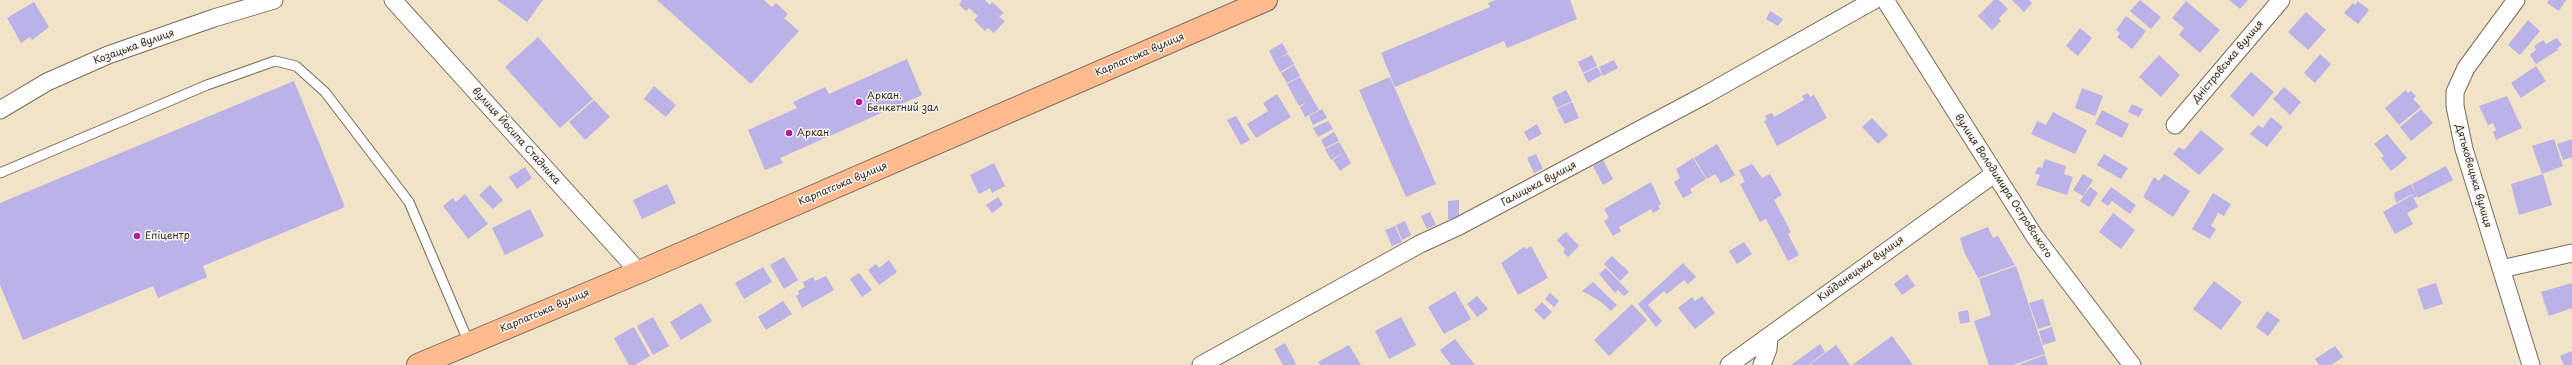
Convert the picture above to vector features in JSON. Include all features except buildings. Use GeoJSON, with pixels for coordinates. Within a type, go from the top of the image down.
{"type":"FeatureCollection","features":[{"type":"Feature","properties":{"kind":"main road","name":"Карпатська вулиця"},"geometry":{"type":"LineString","coordinates":[[418,365],[639,272],[1266,0]]}},
{"type":"Feature","properties":{"kind":"street","name":"Козацька вулиця"},"geometry":{"type":"LineString","coordinates":[[0,110],[47,82],[108,55],[214,18],[274,0]]}},
{"type":"Feature","properties":{"kind":"street","name":"вулиця Йосипа Стадника"},"geometry":{"type":"LineString","coordinates":[[393,0],[639,272]]}},
{"type":"Feature","properties":{"kind":"street","name":"Галицька вулиця"},"geometry":{"type":"LineString","coordinates":[[1202,365],[1420,244],[1459,226],[1698,99],[1874,0]]}},
{"type":"Feature","properties":{"kind":"street","name":"вулиця Володимира Островського"},"geometry":{"type":"LineString","coordinates":[[1885,0],[1994,174],[2048,255],[2132,365]]}},
{"type":"Feature","properties":{"kind":"street","name":"Дністровська вулиця"},"geometry":{"type":"LineString","coordinates":[[2175,125],[2281,0]]}},
{"type":"Feature","properties":{"kind":"street","name":"Дятьковецька вулиця"},"geometry":{"type":"LineString","coordinates":[[2516,0],[2476,52],[2455,92],[2458,126],[2500,269],[2531,365]]}},
{"type":"Feature","properties":{"kind":"street","name":"Кийданецька вулиця"},"geometry":{"type":"LineString","coordinates":[[1729,365],[1994,174]]}},
{"type":"Feature","properties":{"kind":"street"},"geometry":{"type":"LineString","coordinates":[[2500,269],[2572,252]]}},
{"type":"Feature","properties":{"kind":"street"},"geometry":{"type":"LineString","coordinates":[[1762,365],[1768,349],[1769,336]]}},
{"type":"Feature","properties":{"kind":"lane"},"geometry":{"type":"LineString","coordinates":[[0,173],[208,85],[276,61],[296,66],[325,92],[409,202],[469,343]]}},
{"type":"Feature","properties":{"kind":"place","name":"Аркан. Бенкетний зал"},"geometry":{"type":"Point","coordinates":[859,102]}},
{"type":"Feature","properties":{"kind":"place","name":"Аркан"},"geometry":{"type":"Point","coordinates":[789,133]}},
{"type":"Feature","properties":{"kind":"place","name":"Епіцентр"},"geometry":{"type":"Point","coordinates":[137,236]}}]}
